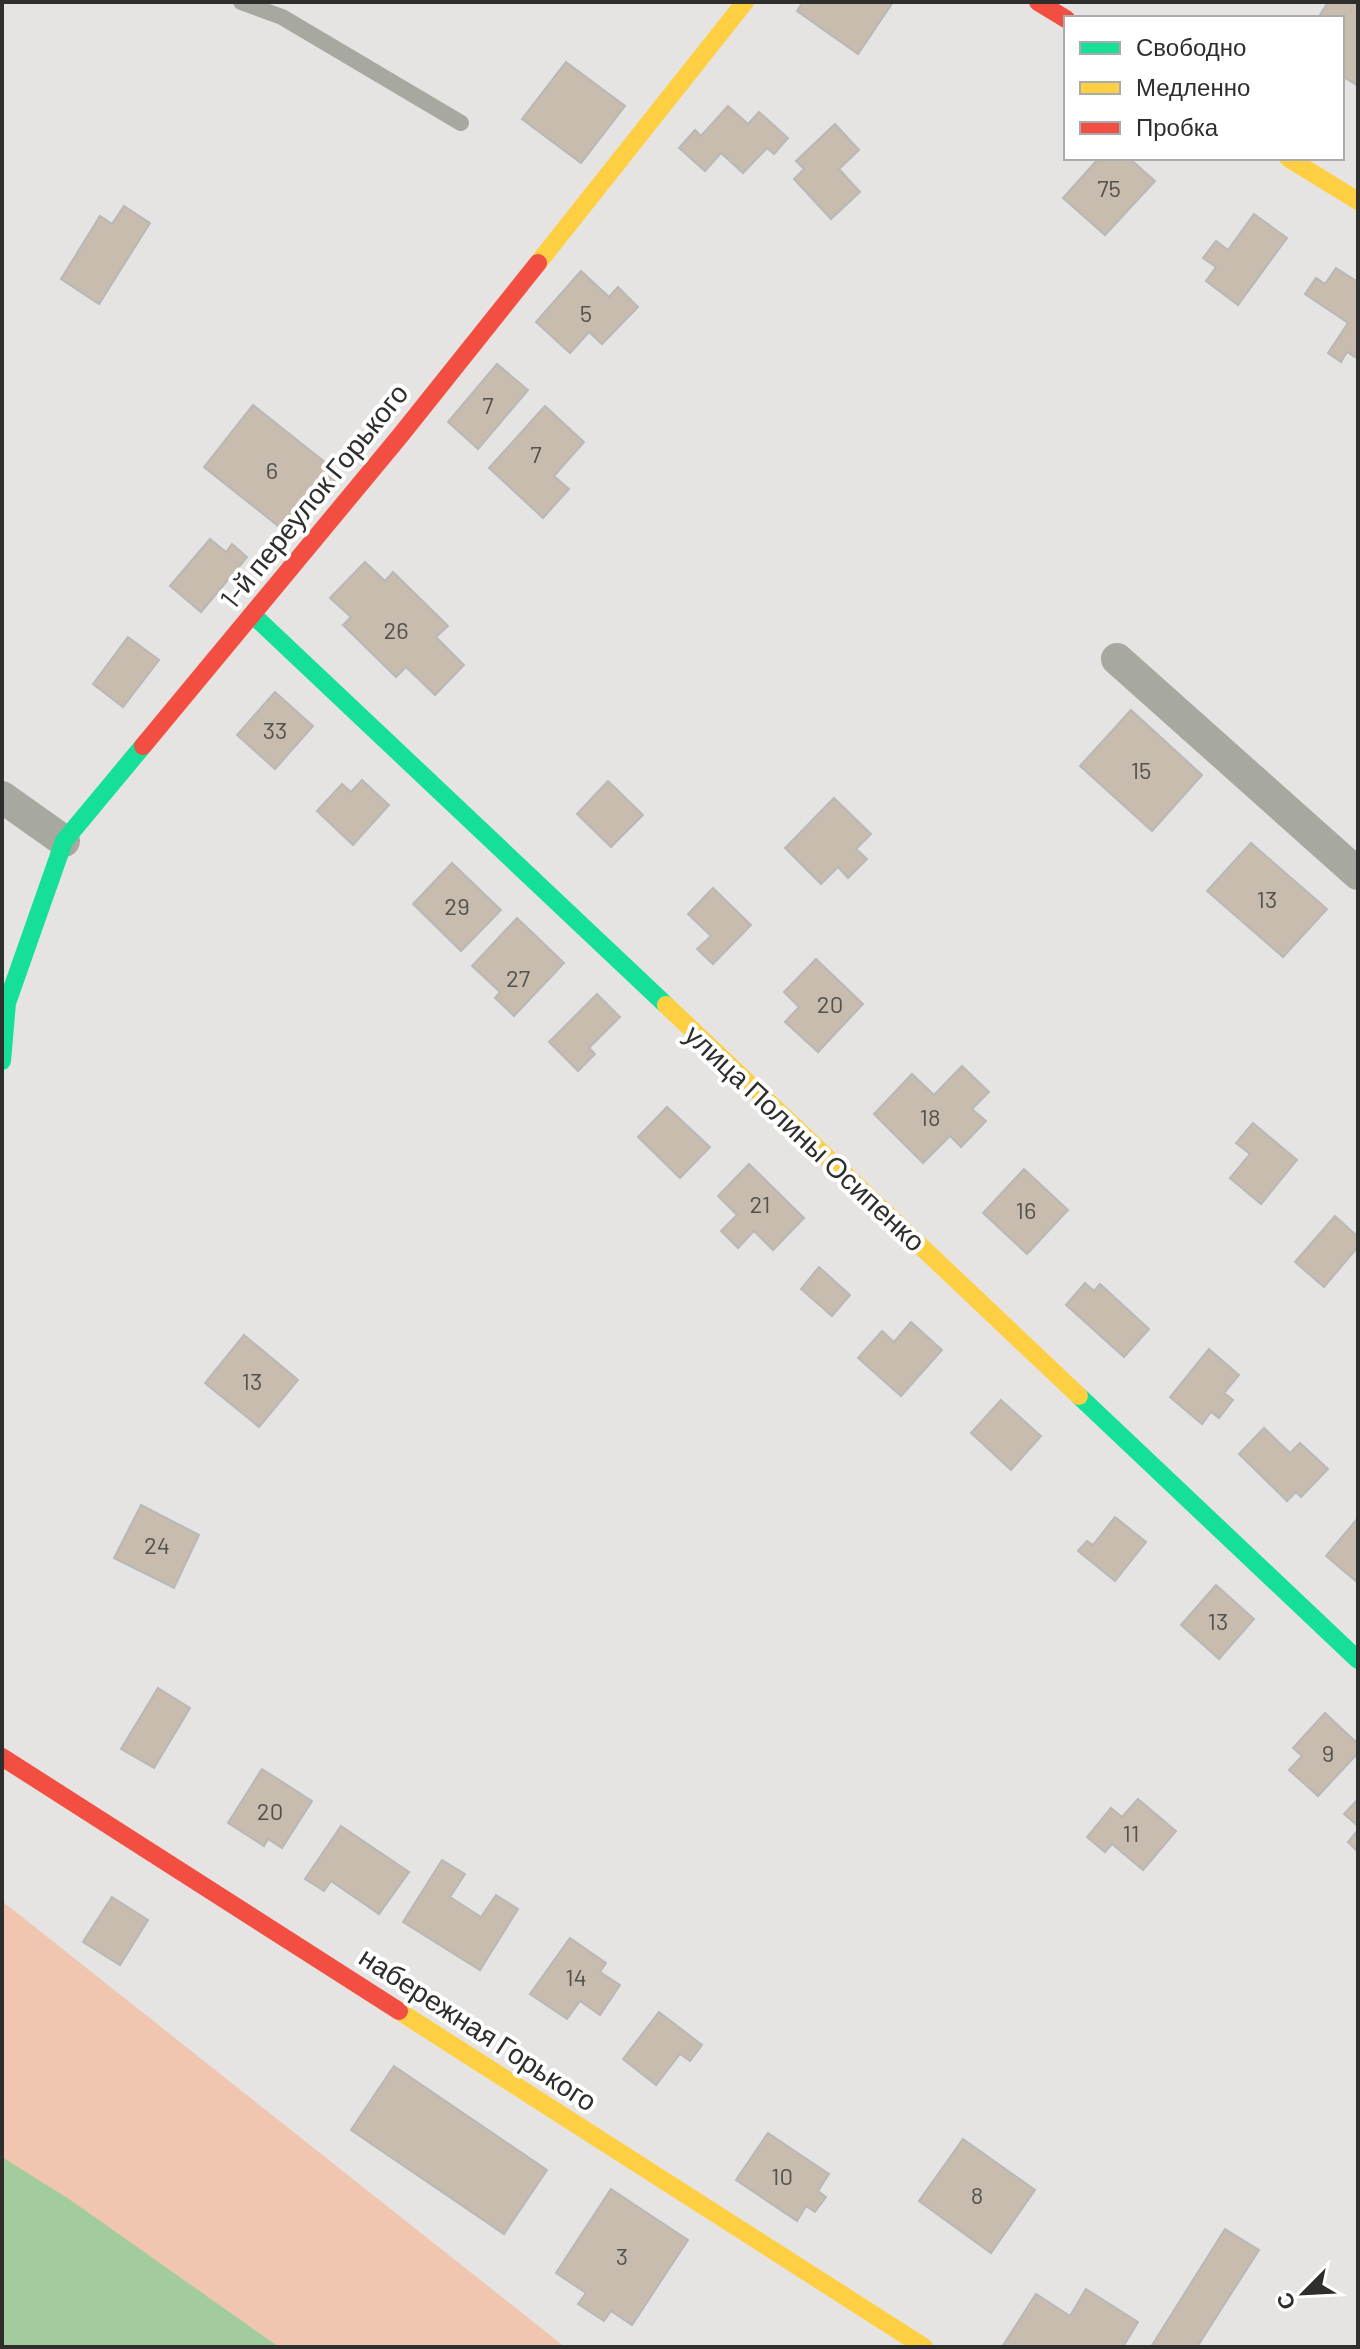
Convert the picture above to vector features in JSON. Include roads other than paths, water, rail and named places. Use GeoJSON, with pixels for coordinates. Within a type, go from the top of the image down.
{"type":"FeatureCollection","features":[{"type":"Feature","properties":{"kind":"street","name":"1-й переулок Горького"},"geometry":{"type":"LineString","coordinates":[[2,1061],[7,1003],[64,841],[400,436],[745,2]]}},
{"type":"Feature","properties":{"kind":"street"},"geometry":{"type":"LineString","coordinates":[[1038,2],[1064,18]]}},
{"type":"Feature","properties":{"kind":"street"},"geometry":{"type":"LineString","coordinates":[[1291,160],[1358,201]]}},
{"type":"Feature","properties":{"kind":"street","name":"улица Полины Осипенко"},"geometry":{"type":"LineString","coordinates":[[253,615],[1358,1660]]}},
{"type":"Feature","properties":{"kind":"street"},"geometry":{"type":"LineString","coordinates":[[1117,659],[1358,874]]}},
{"type":"Feature","properties":{"kind":"street"},"geometry":{"type":"LineString","coordinates":[[2,797],[64,841]]}},
{"type":"Feature","properties":{"kind":"street","name":"набережная Горького"},"geometry":{"type":"LineString","coordinates":[[2,1757],[924,2347]]}},
{"type":"Feature","properties":{"kind":"lane"},"geometry":{"type":"LineString","coordinates":[[241,2],[285,10],[461,123]]}}]}
